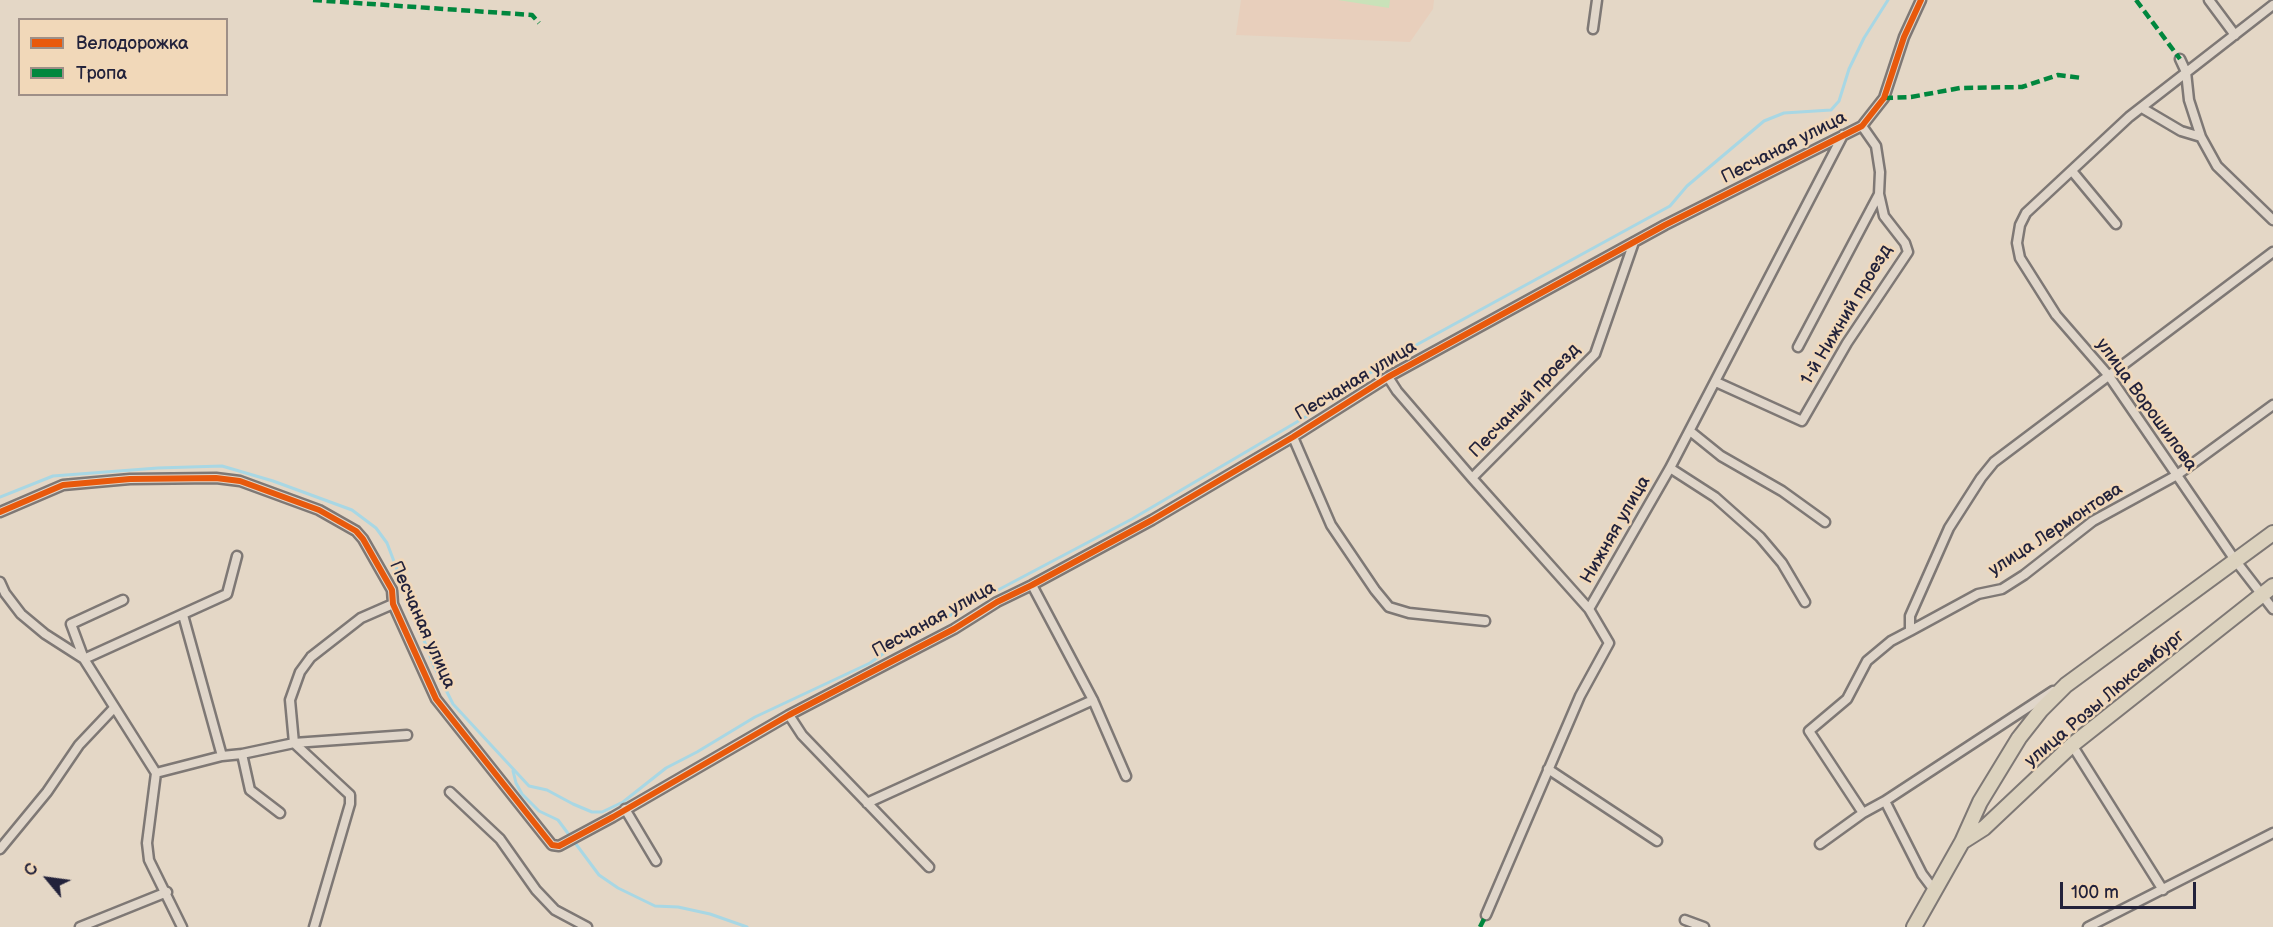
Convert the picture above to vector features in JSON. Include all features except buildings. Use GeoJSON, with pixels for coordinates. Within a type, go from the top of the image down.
{"type":"FeatureCollection","features":[{"type":"Feature","properties":{"kind":"main road","name":"улица Розы Люксембург"},"geometry":{"type":"LineString","coordinates":[[1914,927],[1962,842],[1980,801],[2019,738],[2041,710],[2086,670],[2273,533]]}},
{"type":"Feature","properties":{"kind":"main road","name":"улица Розы Люксембург"},"geometry":{"type":"LineString","coordinates":[[1962,842],[1984,828],[2072,745],[2268,590]]}},
{"type":"Feature","properties":{"kind":"street"},"geometry":{"type":"LineString","coordinates":[[1593,29],[1597,0]]}},
{"type":"Feature","properties":{"kind":"street","name":"Песчаная улица"},"geometry":{"type":"LineString","coordinates":[[0,512],[63,484],[160,478],[240,481],[319,510],[356,531],[363,539],[392,590],[393,604],[436,699],[552,845],[559,846],[789,715],[954,629],[997,602],[1152,520],[1293,437],[1388,377],[1634,242],[1862,126],[1884,98],[1904,38],[1921,0]]}},
{"type":"Feature","properties":{"kind":"street"},"geometry":{"type":"LineString","coordinates":[[2209,0],[2235,34]]}},
{"type":"Feature","properties":{"kind":"street"},"geometry":{"type":"LineString","coordinates":[[2116,224],[2072,171],[2129,117],[2272,3]]}},
{"type":"Feature","properties":{"kind":"street"},"geometry":{"type":"LineString","coordinates":[[2180,59],[2186,72],[2189,100],[2201,137],[2217,166],[2273,220]]}},
{"type":"Feature","properties":{"kind":"street"},"geometry":{"type":"LineString","coordinates":[[2142,108],[2181,131],[2201,137]]}},
{"type":"Feature","properties":{"kind":"street"},"geometry":{"type":"LineString","coordinates":[[1798,346],[1879,194],[1880,172],[1876,146],[1862,126]]}},
{"type":"Feature","properties":{"kind":"street","name":"Нижняя улица"},"geometry":{"type":"LineString","coordinates":[[1486,915],[1580,696],[1609,644],[1589,609],[1690,431],[1843,135]]}},
{"type":"Feature","properties":{"kind":"street","name":"улица Ворошилова"},"geometry":{"type":"LineString","coordinates":[[2072,171],[2026,213],[2020,225],[2017,243],[2020,258],[2056,315],[2109,376],[2235,560],[2268,590],[2273,609]]}},
{"type":"Feature","properties":{"kind":"street","name":"1-й Нижний проезд"},"geometry":{"type":"LineString","coordinates":[[1716,382],[1802,421],[1847,343],[1908,252],[1905,243],[1884,216],[1879,194]]}},
{"type":"Feature","properties":{"kind":"street","name":"Песчаный проезд"},"geometry":{"type":"LineString","coordinates":[[1472,478],[1595,354],[1634,242]]}},
{"type":"Feature","properties":{"kind":"street"},"geometry":{"type":"LineString","coordinates":[[1910,631],[1910,616],[1949,528],[1994,462],[2273,252]]}},
{"type":"Feature","properties":{"kind":"street","name":"Песчаный проезд"},"geometry":{"type":"LineString","coordinates":[[1388,377],[1397,392],[1589,609]]}},
{"type":"Feature","properties":{"kind":"street","name":"улица Лермонтова"},"geometry":{"type":"LineString","coordinates":[[1863,813],[1809,731],[1846,699],[1867,661],[1891,641],[1978,594],[2002,589],[2024,575],[2093,521],[2177,475],[2273,405]]}},
{"type":"Feature","properties":{"kind":"street"},"geometry":{"type":"LineString","coordinates":[[1690,431],[1721,456],[1782,491],[1825,522]]}},
{"type":"Feature","properties":{"kind":"street"},"geometry":{"type":"LineString","coordinates":[[1293,437],[1331,525],[1389,607],[1409,613],[1485,621]]}},
{"type":"Feature","properties":{"kind":"street","name":"Нижняя улица"},"geometry":{"type":"LineString","coordinates":[[1670,468],[1715,497],[1760,537],[1782,563],[1805,602]]}},
{"type":"Feature","properties":{"kind":"street"},"geometry":{"type":"LineString","coordinates":[[84,658],[227,594],[237,556]]}},
{"type":"Feature","properties":{"kind":"street"},"geometry":{"type":"LineString","coordinates":[[0,582],[5,593],[21,614],[45,634],[84,658]]}},
{"type":"Feature","properties":{"kind":"street"},"geometry":{"type":"LineString","coordinates":[[1032,585],[1093,700],[1126,776]]}},
{"type":"Feature","properties":{"kind":"street"},"geometry":{"type":"LineString","coordinates":[[123,600],[70,624],[84,658],[156,773],[147,843],[149,860],[182,927]]}},
{"type":"Feature","properties":{"kind":"street"},"geometry":{"type":"LineString","coordinates":[[314,927],[350,804],[350,795],[294,743],[290,700],[300,672],[311,657],[361,618],[393,604]]}},
{"type":"Feature","properties":{"kind":"street"},"geometry":{"type":"LineString","coordinates":[[183,615],[222,756]]}},
{"type":"Feature","properties":{"kind":"street","name":"улица Розы Люксембург"},"geometry":{"type":"LineString","coordinates":[[1820,844],[1863,813],[2086,670]]}},
{"type":"Feature","properties":{"kind":"street"},"geometry":{"type":"LineString","coordinates":[[867,803],[1093,700]]}},
{"type":"Feature","properties":{"kind":"street"},"geometry":{"type":"LineString","coordinates":[[0,849],[47,792],[79,745],[114,708]]}},
{"type":"Feature","properties":{"kind":"street"},"geometry":{"type":"LineString","coordinates":[[789,715],[802,735],[929,867]]}},
{"type":"Feature","properties":{"kind":"street"},"geometry":{"type":"LineString","coordinates":[[156,773],[222,756],[294,743],[407,735]]}},
{"type":"Feature","properties":{"kind":"street"},"geometry":{"type":"LineString","coordinates":[[2072,745],[2163,890]]}},
{"type":"Feature","properties":{"kind":"street"},"geometry":{"type":"LineString","coordinates":[[242,754],[249,790],[280,813]]}},
{"type":"Feature","properties":{"kind":"street"},"geometry":{"type":"LineString","coordinates":[[1548,769],[1657,842]]}},
{"type":"Feature","properties":{"kind":"street"},"geometry":{"type":"LineString","coordinates":[[450,792],[500,839],[536,890],[555,910],[587,927]]}},
{"type":"Feature","properties":{"kind":"street"},"geometry":{"type":"LineString","coordinates":[[1885,801],[1922,874],[1935,890]]}},
{"type":"Feature","properties":{"kind":"street"},"geometry":{"type":"LineString","coordinates":[[625,809],[656,861]]}},
{"type":"Feature","properties":{"kind":"street"},"geometry":{"type":"LineString","coordinates":[[0,832],[8,839]]}},
{"type":"Feature","properties":{"kind":"street"},"geometry":{"type":"LineString","coordinates":[[2088,927],[2273,833]]}},
{"type":"Feature","properties":{"kind":"street"},"geometry":{"type":"LineString","coordinates":[[80,927],[166,892]]}},
{"type":"Feature","properties":{"kind":"street"},"geometry":{"type":"LineString","coordinates":[[1685,920],[1704,927]]}},
{"type":"Feature","properties":{"kind":"shaded area"},"geometry":{"type":"Polygon","coordinates":[[[1241,0],[1434,0],[1433,9],[1410,42],[1236,35],[1241,0]]]}},
{"type":"Feature","properties":{"kind":"green space"},"geometry":{"type":"Polygon","coordinates":[[[1338,0],[1390,0],[1389,8],[1338,0]]]}},
{"type":"Feature","properties":{"kind":"waterway"},"geometry":{"type":"LineString","coordinates":[[0,497],[53,476],[222,466],[273,481],[352,510],[376,528],[387,543],[433,664],[453,704],[529,786],[547,790],[592,812],[602,812],[623,802],[666,768],[755,717],[870,663],[898,643],[1132,519],[1307,416],[1330,397],[1418,344],[1670,206],[1687,186],[1764,121],[1784,113],[1831,110],[1839,101],[1849,69],[1864,38],[1888,0]]}},
{"type":"Feature","properties":{"kind":"waterway"},"geometry":{"type":"LineString","coordinates":[[513,771],[522,794],[539,811],[558,820],[599,875],[618,888],[655,906],[678,907],[710,914],[747,927]]}},
{"type":"Feature","properties":{"kind":"marked path"},"geometry":{"type":"LineString","coordinates":[[313,0],[532,15],[539,23]]}},
{"type":"Feature","properties":{"kind":"marked path"},"geometry":{"type":"LineString","coordinates":[[2136,0],[2180,59]]}},
{"type":"Feature","properties":{"kind":"marked path"},"geometry":{"type":"LineString","coordinates":[[1884,98],[1911,97],[1960,88],[2022,87],[2058,75],[2082,78]]}},
{"type":"Feature","properties":{"kind":"marked path"},"geometry":{"type":"LineString","coordinates":[[1480,927],[1486,915]]}},
{"type":"Feature","properties":{"kind":"cycle path"},"geometry":{"type":"LineString","coordinates":[[0,512],[63,485],[130,479],[216,478],[240,481],[319,510],[356,531],[363,539],[392,590],[393,604],[436,699],[552,845],[559,846],[789,715],[954,629],[997,602],[1152,520],[1293,437],[1388,377],[1665,225],[1862,126],[1884,98],[1904,37],[1921,0]]}}]}
